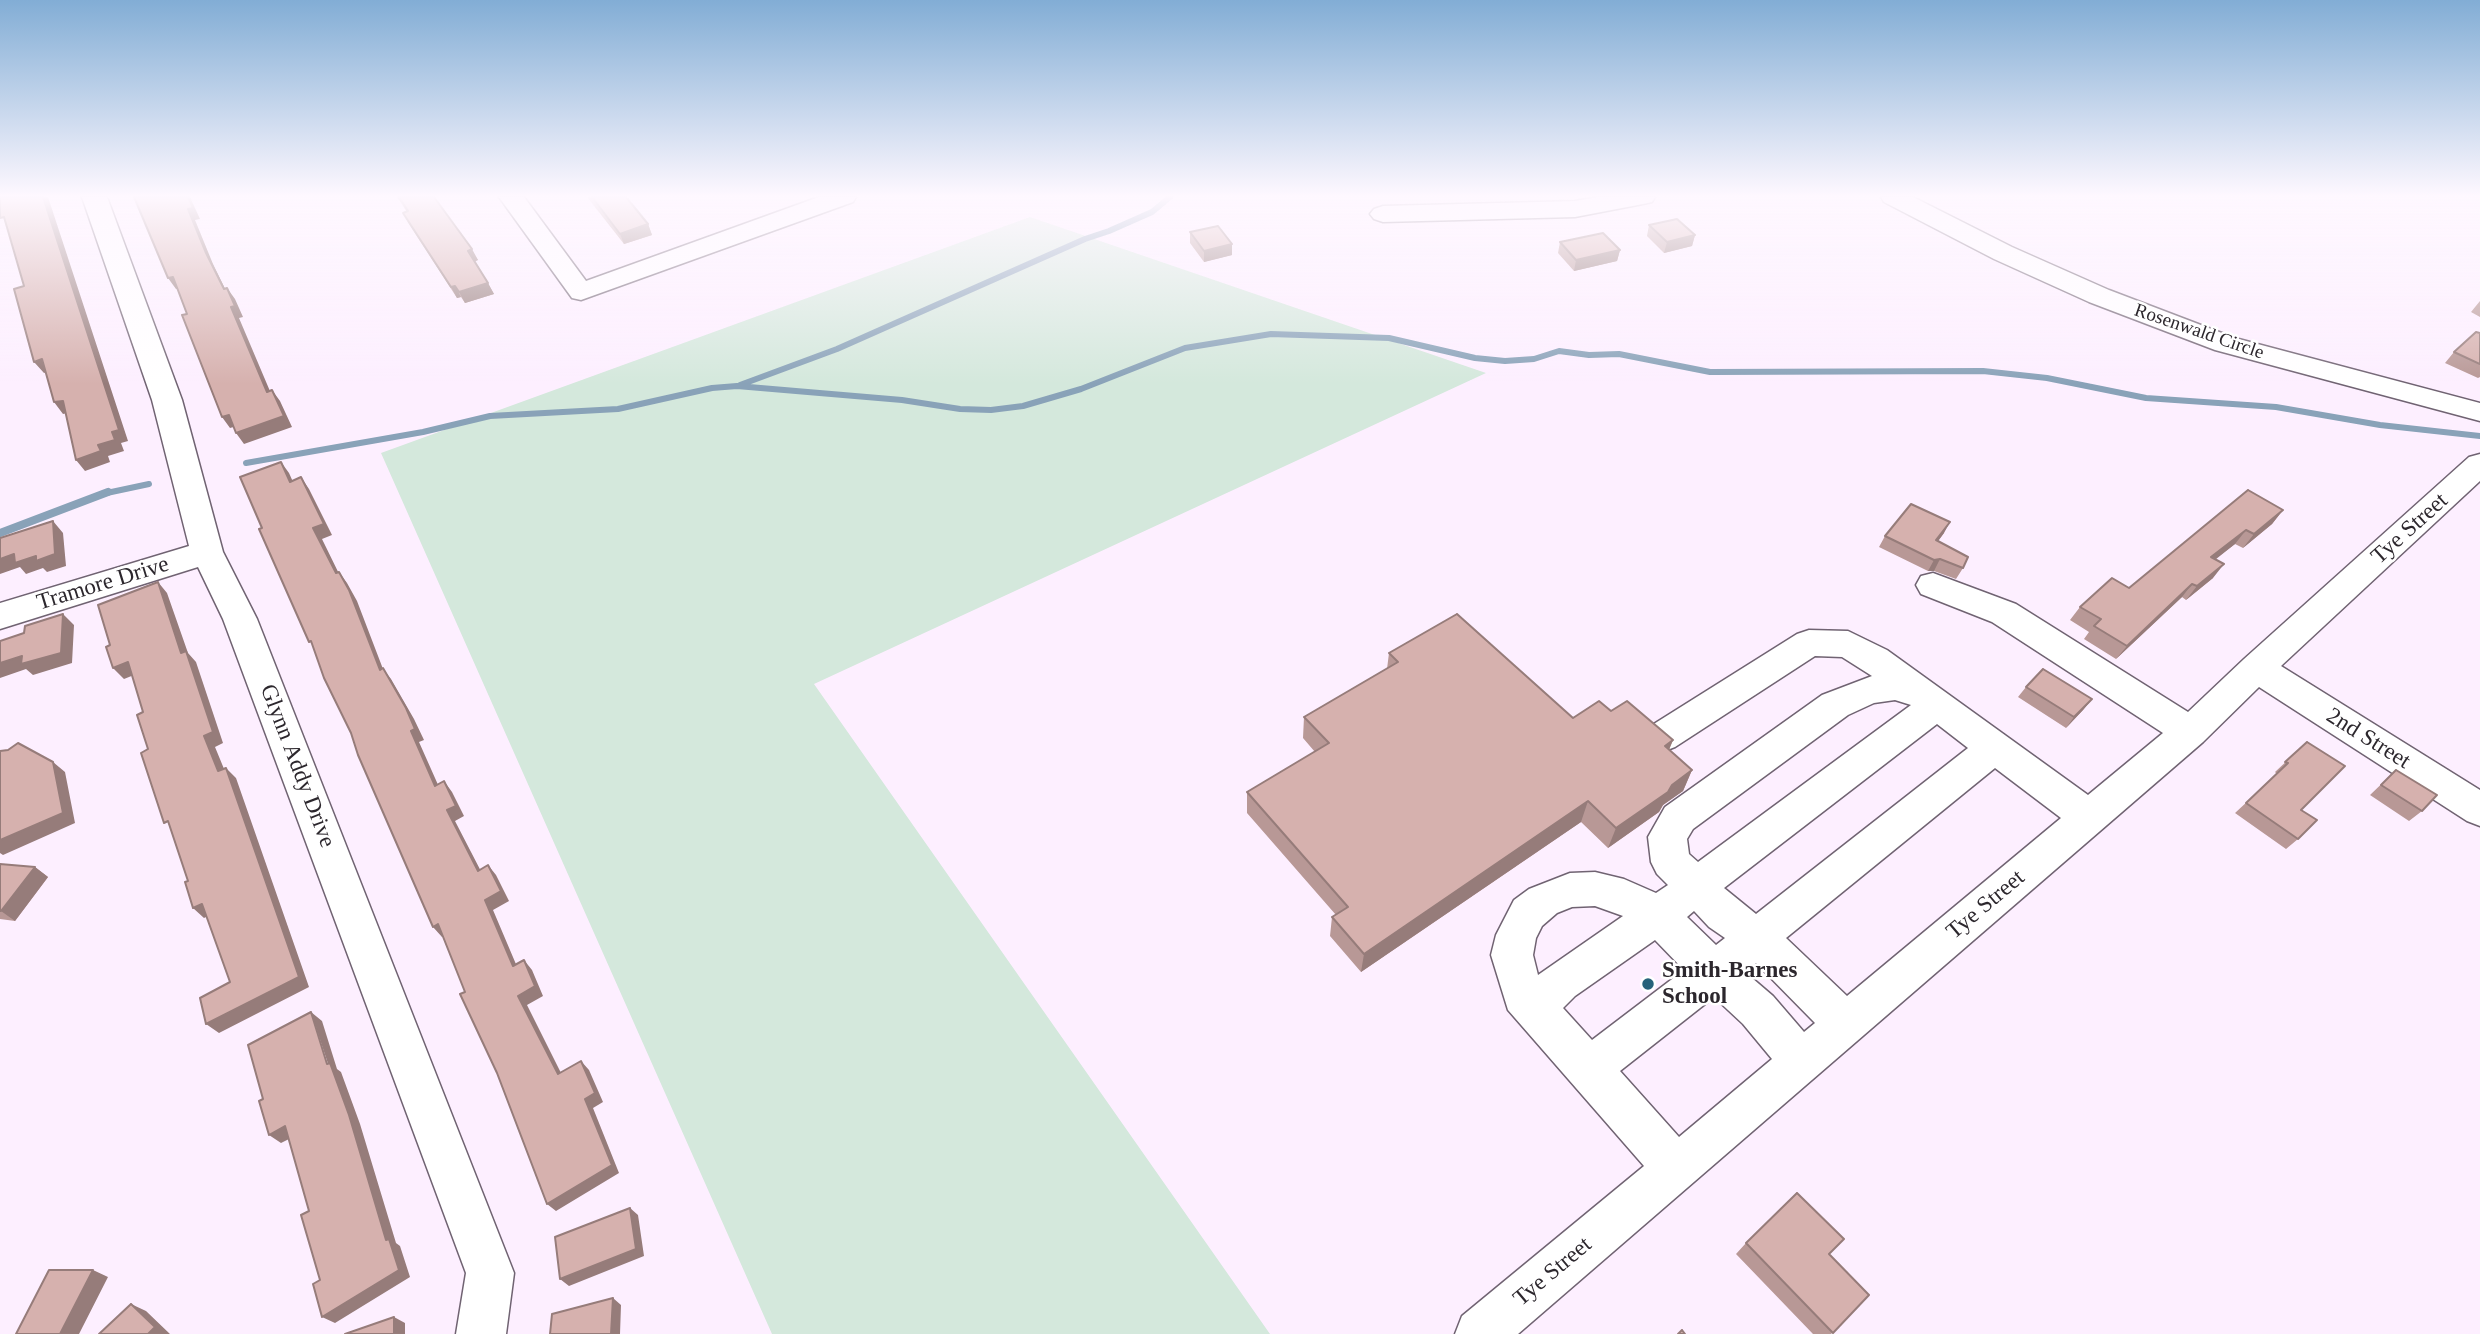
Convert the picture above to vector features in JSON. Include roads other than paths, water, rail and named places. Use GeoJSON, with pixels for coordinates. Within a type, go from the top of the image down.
{"type":"FeatureCollection","features":[{"type":"Feature","properties":{"kind":"street","name":"Glynn Addy Drive"},"geometry":{"type":"LineString","coordinates":[[116,259],[167,400],[207,552],[240,619],[490,1273],[481,1334]]}},
{"type":"Feature","properties":{"kind":"street"},"geometry":{"type":"LineString","coordinates":[[557,259],[581,292],[672,259]]}},
{"type":"Feature","properties":{"kind":"street","name":"Rosenwald Circle"},"geometry":{"type":"LineString","coordinates":[[2017,259],[2087,291],[2225,344],[2480,412]]}},
{"type":"Feature","properties":{"kind":"street","name":"Tye Street"},"geometry":{"type":"LineString","coordinates":[[1480,1334],[2190,732],[2256,668],[2480,464]]}},
{"type":"Feature","properties":{"kind":"street","name":"Tramore Drive"},"geometry":{"type":"LineString","coordinates":[[0,616],[207,552]]}},
{"type":"Feature","properties":{"kind":"street"},"geometry":{"type":"LineString","coordinates":[[1933,585],[2004,613],[2190,732]]}},
{"type":"Feature","properties":{"kind":"street"},"geometry":{"type":"LineString","coordinates":[[1662,737],[1809,643],[1848,644],[1875,660],[2089,817]]}},
{"type":"Feature","properties":{"kind":"street","name":"2nd Street"},"geometry":{"type":"LineString","coordinates":[[2256,668],[2480,810]]}},
{"type":"Feature","properties":{"kind":"street"},"geometry":{"type":"LineString","coordinates":[[1846,1024],[1757,937],[1723,914],[1671,862],[1667,836],[1679,818],[1835,705],[1868,690],[1895,686],[1928,700]]}},
{"type":"Feature","properties":{"kind":"street"},"geometry":{"type":"LineString","coordinates":[[1535,1008],[1560,982],[1696,886],[1928,700]]}},
{"type":"Feature","properties":{"kind":"street"},"geometry":{"type":"LineString","coordinates":[[1589,1069],[1993,749]]}},
{"type":"Feature","properties":{"kind":"street"},"geometry":{"type":"LineString","coordinates":[[1676,1168],[1523,996],[1512,956],[1516,935],[1528,913],[1543,901],[1570,890],[1595,889],[1624,897],[1658,915],[1758,1010],[1802,1061]]}},
{"type":"Feature","properties":{"kind":"waterway"},"geometry":{"type":"LineString","coordinates":[[740,385],[837,349],[1039,259]]}},
{"type":"Feature","properties":{"kind":"waterway"},"geometry":{"type":"LineString","coordinates":[[246,463],[423,432],[490,416],[618,409],[712,388],[737,386],[902,400],[960,409],[991,410],[1023,406],[1081,389],[1185,348],[1271,334],[1389,338],[1475,358],[1505,361],[1534,359],[1559,351],[1589,355],[1619,354],[1710,372],[1983,371],[2047,378],[2146,398],[2276,407],[2380,425],[2480,436]]}},
{"type":"Feature","properties":{"kind":"waterway"},"geometry":{"type":"LineString","coordinates":[[104,494],[149,484]]}},
{"type":"Feature","properties":{"kind":"waterway"},"geometry":{"type":"LineString","coordinates":[[104,494],[108,492]]}},
{"type":"Feature","properties":{"kind":"waterway"},"geometry":{"type":"LineString","coordinates":[[0,533],[104,494]]}},
{"type":"Feature","properties":{"kind":"place","name":"Smith-Barnes School"},"geometry":{"type":"Point","coordinates":[1648,984]}}]}
